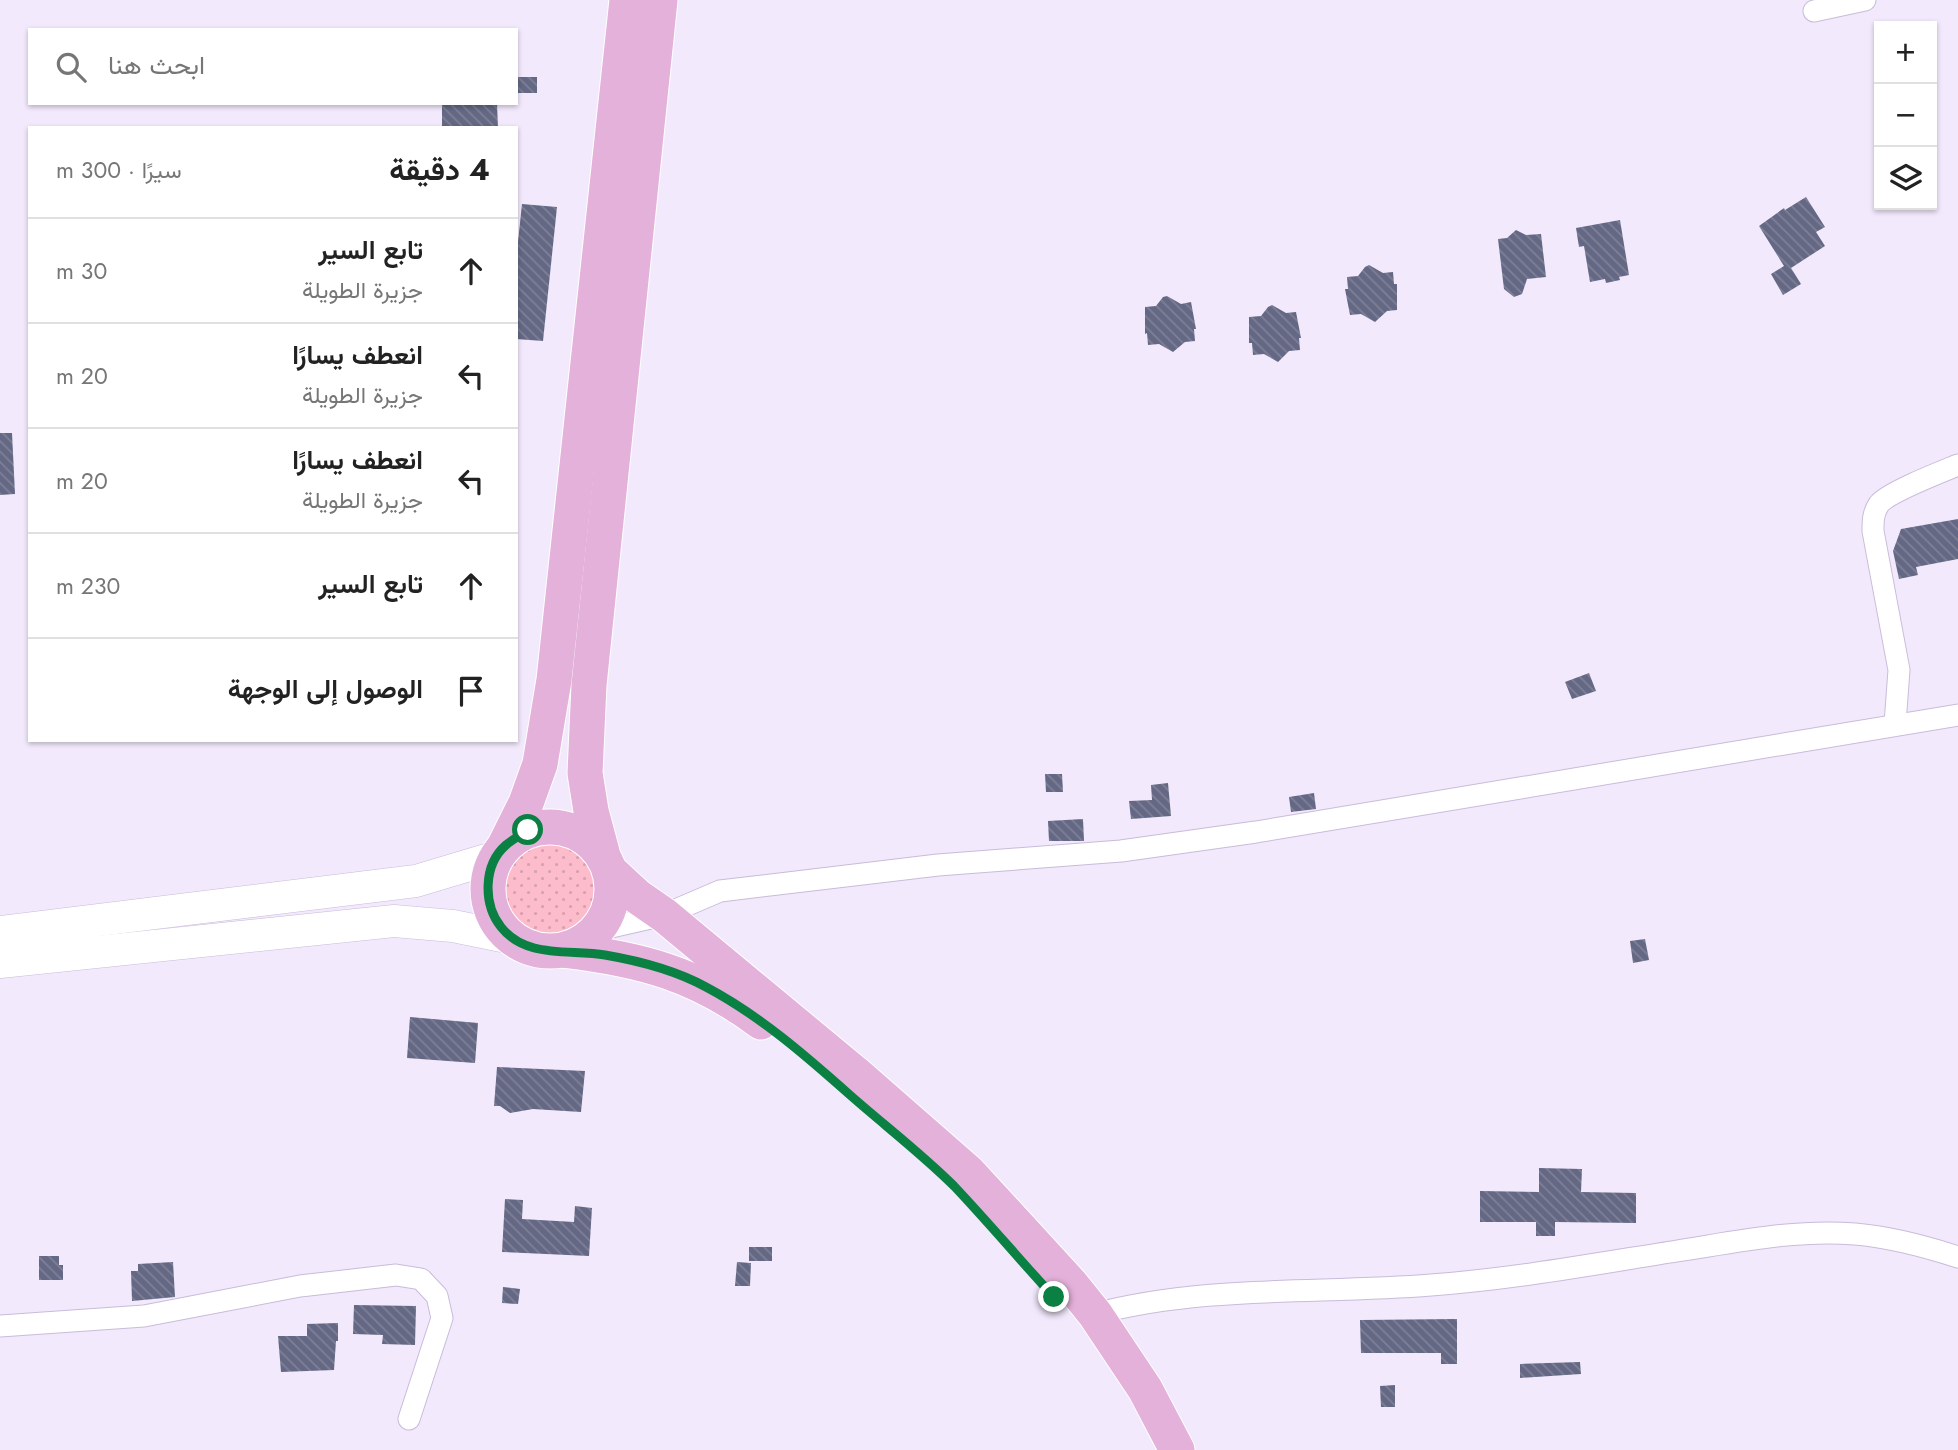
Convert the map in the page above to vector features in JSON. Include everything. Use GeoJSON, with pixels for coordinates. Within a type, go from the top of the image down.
{"type":"FeatureCollection","features":[{"type":"Feature","properties":{"kind":"main road"},"geometry":{"type":"LineString","coordinates":[[627,0],[554,680],[540,764],[526,803],[490,871],[489,900],[493,915],[512,938],[527,947],[642,962],[690,978],[735,1003],[788,1041],[953,1185],[1054,1297],[1124,1400],[1151,1450]]}},
{"type":"Feature","properties":{"kind":"main road"},"geometry":{"type":"LineString","coordinates":[[563,950],[583,943],[598,930],[609,912],[613,892],[591,811],[585,774],[589,685],[660,0]]}},
{"type":"Feature","properties":{"kind":"main road"},"geometry":{"type":"LineString","coordinates":[[0,932],[416,881],[501,851],[528,830],[555,826],[582,834],[638,897],[664,915],[969,1173],[1095,1314],[1145,1389],[1177,1450]]}},
{"type":"Feature","properties":{"kind":"main road"},"geometry":{"type":"LineString","coordinates":[[0,962],[394,921],[453,926],[512,938]]}},
{"type":"Feature","properties":{"kind":"street"},"geometry":{"type":"LineString","coordinates":[[1814,11],[1865,0]]}},
{"type":"Feature","properties":{"kind":"street"},"geometry":{"type":"LineString","coordinates":[[1895,724],[1899,670],[1873,531],[1874,515],[1881,502],[1894,494],[1958,465]]}},
{"type":"Feature","properties":{"kind":"street"},"geometry":{"type":"LineString","coordinates":[[598,930],[664,915],[720,891],[756,885],[938,865],[1121,851],[1256,832],[1958,715]]}},
{"type":"Feature","properties":{"kind":"street"},"geometry":{"type":"LineString","coordinates":[[1095,1314],[1170,1298],[1485,1280],[1785,1235],[1852,1234],[1906,1240],[1958,1257]]}},
{"type":"Feature","properties":{"kind":"street"},"geometry":{"type":"LineString","coordinates":[[0,1326],[144,1316],[300,1286],[396,1275],[421,1279],[438,1296],[442,1318],[409,1419]]}},
{"type":"Feature","properties":{"kind":"shaded area"},"geometry":{"type":"Polygon","coordinates":[[[551,843],[570,847],[586,857],[596,873],[600,892],[596,911],[586,927],[570,937],[551,941],[532,937],[516,927],[506,911],[502,892],[506,873],[516,857],[532,847],[551,843]]]}},
{"type":"Feature","properties":{"kind":"building"},"geometry":{"type":"Polygon","coordinates":[[[518,77],[537,77],[537,93],[518,93],[518,77]]]}},
{"type":"Feature","properties":{"kind":"building"},"geometry":{"type":"Polygon","coordinates":[[[442,105],[497,105],[498,126],[442,126],[442,105]]]}},
{"type":"Feature","properties":{"kind":"building"},"geometry":{"type":"Polygon","coordinates":[[[1806,197],[1825,227],[1816,232],[1825,246],[1791,268],[1801,284],[1783,295],[1771,274],[1784,266],[1759,226],[1784,208],[1785,210],[1806,197]]]}},
{"type":"Feature","properties":{"kind":"building"},"geometry":{"type":"Polygon","coordinates":[[[522,204],[557,207],[543,341],[518,339],[518,242],[522,204]]]}},
{"type":"Feature","properties":{"kind":"building"},"geometry":{"type":"Polygon","coordinates":[[[1620,220],[1629,275],[1606,283],[1605,279],[1590,282],[1584,246],[1579,247],[1576,228],[1620,220]]]}},
{"type":"Feature","properties":{"kind":"building"},"geometry":{"type":"Polygon","coordinates":[[[1516,230],[1526,235],[1541,234],[1546,277],[1527,279],[1522,294],[1514,297],[1504,289],[1498,239],[1507,238],[1516,230]]]}},
{"type":"Feature","properties":{"kind":"building"},"geometry":{"type":"Polygon","coordinates":[[[1369,265],[1383,273],[1393,272],[1394,284],[1397,284],[1397,310],[1387,311],[1375,322],[1361,314],[1350,315],[1345,289],[1348,289],[1347,277],[1358,276],[1369,265]]]}},
{"type":"Feature","properties":{"kind":"building"},"geometry":{"type":"Polygon","coordinates":[[[1167,296],[1181,304],[1191,302],[1196,329],[1195,341],[1185,342],[1173,352],[1159,344],[1148,345],[1147,333],[1145,334],[1145,307],[1156,306],[1167,296]]]}},
{"type":"Feature","properties":{"kind":"building"},"geometry":{"type":"Polygon","coordinates":[[[1272,305],[1286,313],[1296,312],[1301,338],[1300,350],[1289,351],[1278,362],[1264,354],[1253,355],[1252,343],[1249,343],[1249,317],[1261,316],[1272,305]]]}},
{"type":"Feature","properties":{"kind":"building"},"geometry":{"type":"Polygon","coordinates":[[[0,433],[12,433],[15,494],[0,495],[0,433]]]}},
{"type":"Feature","properties":{"kind":"building"},"geometry":{"type":"Polygon","coordinates":[[[1958,519],[1958,559],[1916,567],[1918,575],[1899,579],[1893,551],[1901,529],[1958,519]]]}},
{"type":"Feature","properties":{"kind":"building"},"geometry":{"type":"Polygon","coordinates":[[[1589,673],[1596,691],[1572,699],[1565,682],[1589,673]]]}},
{"type":"Feature","properties":{"kind":"building"},"geometry":{"type":"Polygon","coordinates":[[[1045,774],[1062,774],[1063,792],[1046,792],[1045,774]]]}},
{"type":"Feature","properties":{"kind":"building"},"geometry":{"type":"Polygon","coordinates":[[[1168,783],[1171,816],[1131,819],[1129,801],[1152,800],[1151,785],[1168,783]]]}},
{"type":"Feature","properties":{"kind":"building"},"geometry":{"type":"Polygon","coordinates":[[[1314,793],[1316,809],[1291,812],[1289,797],[1314,793]]]}},
{"type":"Feature","properties":{"kind":"building"},"geometry":{"type":"Polygon","coordinates":[[[1083,819],[1084,841],[1049,841],[1048,821],[1083,819]]]}},
{"type":"Feature","properties":{"kind":"building"},"geometry":{"type":"Polygon","coordinates":[[[1645,939],[1649,960],[1633,963],[1630,941],[1645,939]]]}},
{"type":"Feature","properties":{"kind":"building"},"geometry":{"type":"Polygon","coordinates":[[[410,1017],[478,1023],[475,1063],[407,1058],[410,1017]]]}},
{"type":"Feature","properties":{"kind":"building"},"geometry":{"type":"Polygon","coordinates":[[[497,1067],[585,1071],[581,1112],[533,1109],[510,1113],[500,1106],[494,1106],[497,1067]]]}},
{"type":"Feature","properties":{"kind":"building"},"geometry":{"type":"Polygon","coordinates":[[[1539,1168],[1582,1169],[1581,1192],[1636,1193],[1636,1223],[1555,1222],[1555,1236],[1536,1236],[1536,1222],[1480,1222],[1480,1191],[1539,1192],[1539,1168]]]}},
{"type":"Feature","properties":{"kind":"building"},"geometry":{"type":"Polygon","coordinates":[[[505,1199],[523,1200],[522,1219],[574,1222],[575,1206],[592,1208],[589,1256],[502,1252],[505,1199]]]}},
{"type":"Feature","properties":{"kind":"building"},"geometry":{"type":"Polygon","coordinates":[[[749,1247],[772,1247],[772,1261],[749,1261],[749,1247]]]}},
{"type":"Feature","properties":{"kind":"building"},"geometry":{"type":"Polygon","coordinates":[[[39,1256],[59,1256],[59,1265],[63,1265],[63,1280],[39,1280],[39,1256]]]}},
{"type":"Feature","properties":{"kind":"building"},"geometry":{"type":"Polygon","coordinates":[[[173,1262],[175,1297],[132,1301],[131,1271],[138,1271],[138,1264],[173,1262]]]}},
{"type":"Feature","properties":{"kind":"building"},"geometry":{"type":"Polygon","coordinates":[[[737,1262],[751,1263],[750,1286],[735,1286],[737,1262]]]}},
{"type":"Feature","properties":{"kind":"building"},"geometry":{"type":"Polygon","coordinates":[[[503,1287],[520,1289],[518,1304],[502,1303],[503,1287]]]}},
{"type":"Feature","properties":{"kind":"building"},"geometry":{"type":"Polygon","coordinates":[[[354,1305],[416,1306],[415,1345],[382,1344],[383,1335],[353,1334],[354,1305]]]}},
{"type":"Feature","properties":{"kind":"building"},"geometry":{"type":"Polygon","coordinates":[[[1457,1319],[1457,1364],[1441,1364],[1441,1353],[1361,1353],[1360,1320],[1457,1319]]]}},
{"type":"Feature","properties":{"kind":"building"},"geometry":{"type":"Polygon","coordinates":[[[338,1323],[334,1370],[281,1372],[278,1336],[307,1336],[307,1324],[338,1323]]]}},
{"type":"Feature","properties":{"kind":"building"},"geometry":{"type":"Polygon","coordinates":[[[1580,1362],[1581,1374],[1520,1378],[1520,1364],[1580,1362]]]}},
{"type":"Feature","properties":{"kind":"building"},"geometry":{"type":"Polygon","coordinates":[[[1395,1385],[1395,1407],[1381,1407],[1380,1386],[1395,1385]]]}},
{"type":"Feature","properties":{"kind":"route"},"geometry":{"type":"LineString","coordinates":[[528,830],[505,845],[490,871],[489,900],[493,915],[512,938],[527,947],[545,951],[563,950],[642,962],[690,978],[735,1003],[788,1041],[953,1185],[1054,1297]]}}]}
